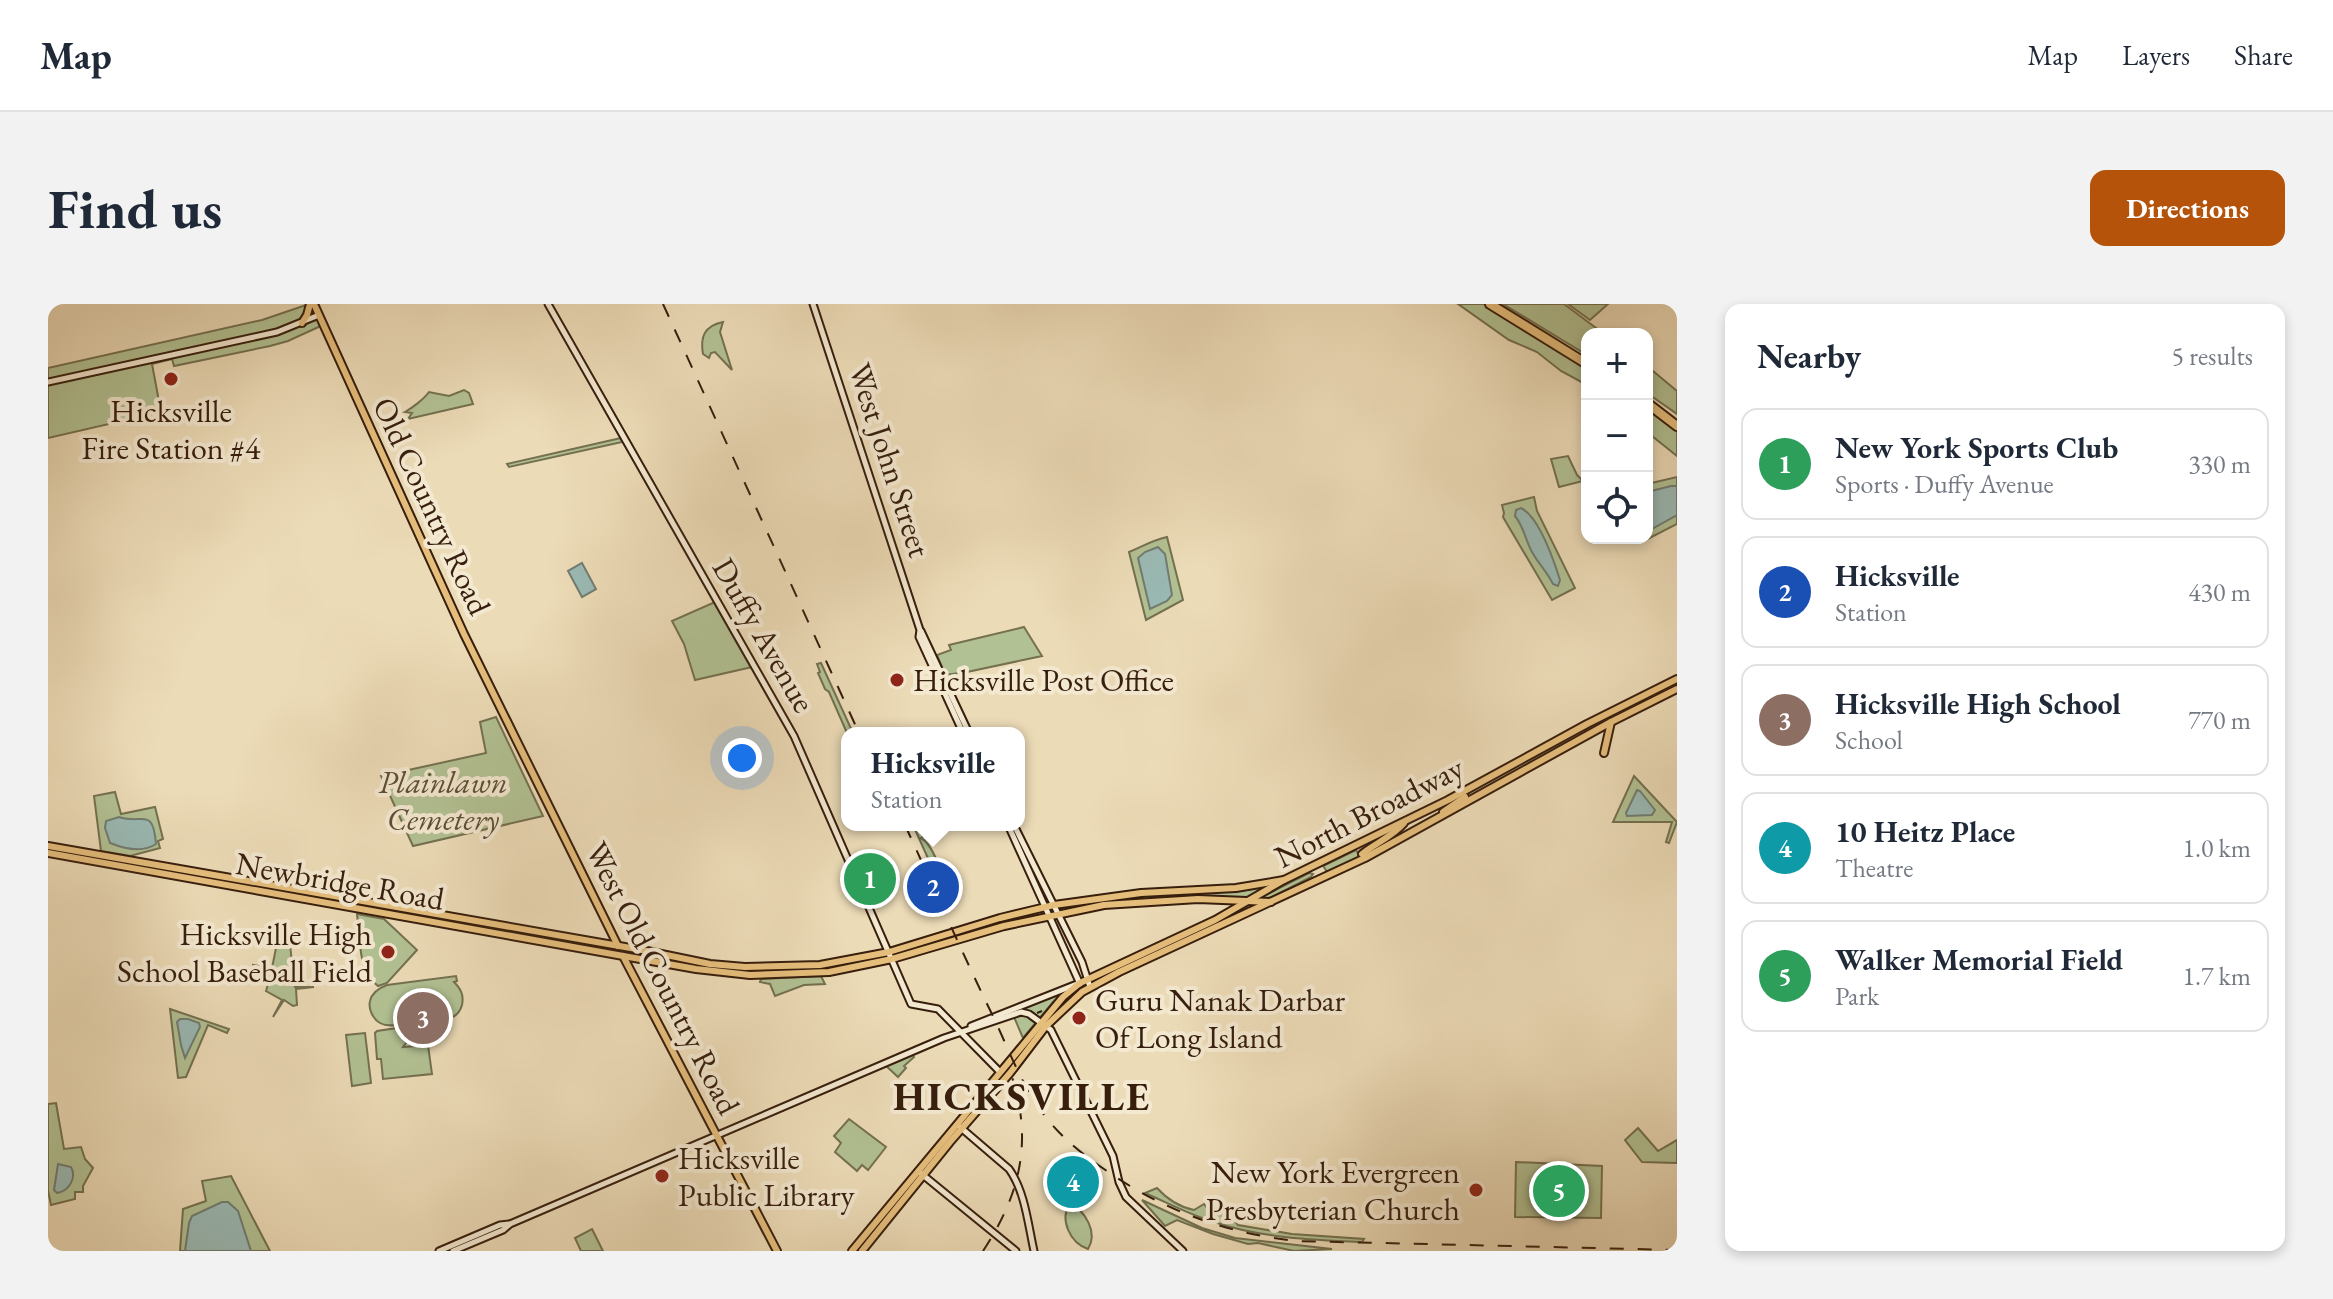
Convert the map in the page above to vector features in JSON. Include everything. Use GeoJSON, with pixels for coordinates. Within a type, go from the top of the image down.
{"type":"FeatureCollection","features":[{"type":"Feature","properties":{"kind":"highway"},"geometry":{"type":"LineString","coordinates":[[1490,304],[1581,357]]}},
{"type":"Feature","properties":{"kind":"highway"},"geometry":{"type":"LineString","coordinates":[[1500,304],[1581,357]]}},
{"type":"Feature","properties":{"kind":"highway"},"geometry":{"type":"LineString","coordinates":[[1651,400],[1677,419]]}},
{"type":"Feature","properties":{"kind":"highway"},"geometry":{"type":"LineString","coordinates":[[1653,408],[1677,426]]}},
{"type":"Feature","properties":{"kind":"main road","name":"Old Country Road"},"geometry":{"type":"LineString","coordinates":[[312,304],[509,725]]}},
{"type":"Feature","properties":{"kind":"main road"},"geometry":{"type":"LineString","coordinates":[[302,323],[312,304]]}},
{"type":"Feature","properties":{"kind":"main road","name":"Duffy Avenue"},"geometry":{"type":"LineString","coordinates":[[548,304],[794,736],[911,1004],[938,1009],[960,1032]]}},
{"type":"Feature","properties":{"kind":"main road","name":"West John Street"},"geometry":{"type":"LineString","coordinates":[[813,304],[920,630],[963,727]]}},
{"type":"Feature","properties":{"kind":"main road"},"geometry":{"type":"LineString","coordinates":[[48,382],[277,332],[320,318]]}},
{"type":"Feature","properties":{"kind":"main road","name":"North Broadway"},"geometry":{"type":"LineString","coordinates":[[1044,1024],[1089,983],[1677,679]]}},
{"type":"Feature","properties":{"kind":"main road","name":"North Broadway"},"geometry":{"type":"LineString","coordinates":[[1044,1024],[1063,997],[1080,983],[1089,983],[1326,878],[1677,689]]}},
{"type":"Feature","properties":{"kind":"main road"},"geometry":{"type":"LineString","coordinates":[[1586,737],[1600,739],[1604,753],[1617,710]]}},
{"type":"Feature","properties":{"kind":"main road","name":"West Old Country Road"},"geometry":{"type":"LineString","coordinates":[[509,725],[623,956],[777,1251]]}},
{"type":"Feature","properties":{"kind":"main road"},"geometry":{"type":"LineString","coordinates":[[1425,826],[1465,797]]}},
{"type":"Feature","properties":{"kind":"main road"},"geometry":{"type":"LineString","coordinates":[[1362,854],[1398,830],[1407,820]]}},
{"type":"Feature","properties":{"kind":"main road"},"geometry":{"type":"LineString","coordinates":[[1013,831],[1082,992]]}},
{"type":"Feature","properties":{"kind":"main road"},"geometry":{"type":"LineString","coordinates":[[1014,831],[1054,905],[1089,983]]}},
{"type":"Feature","properties":{"kind":"main road","name":"Newbridge Road"},"geometry":{"type":"LineString","coordinates":[[48,846],[623,956],[701,966]]}},
{"type":"Feature","properties":{"kind":"main road","name":"Newbridge Road"},"geometry":{"type":"LineString","coordinates":[[48,853],[618,946],[701,966]]}},
{"type":"Feature","properties":{"kind":"main road"},"geometry":{"type":"LineString","coordinates":[[890,955],[994,920],[1054,905],[1141,893],[1234,889],[1284,880]]}},
{"type":"Feature","properties":{"kind":"main road"},"geometry":{"type":"LineString","coordinates":[[701,966],[750,971],[823,972],[1104,905],[1198,899],[1271,902]]}},
{"type":"Feature","properties":{"kind":"main road"},"geometry":{"type":"LineString","coordinates":[[969,936],[994,920]]}},
{"type":"Feature","properties":{"kind":"main road"},"geometry":{"type":"LineString","coordinates":[[929,948],[945,935]]}},
{"type":"Feature","properties":{"kind":"main road"},"geometry":{"type":"LineString","coordinates":[[701,966],[717,965],[750,971]]}},
{"type":"Feature","properties":{"kind":"main road"},"geometry":{"type":"LineString","coordinates":[[439,1251],[500,1225],[510,1224],[981,1021],[1080,983]]}},
{"type":"Feature","properties":{"kind":"main road"},"geometry":{"type":"LineString","coordinates":[[960,1032],[1021,1012],[1029,1014],[1051,1030],[1113,1156],[1126,1197],[1183,1251]]}},
{"type":"Feature","properties":{"kind":"main road"},"geometry":{"type":"LineString","coordinates":[[852,1251],[921,1173],[1000,1072],[1044,1024]]}},
{"type":"Feature","properties":{"kind":"main road"},"geometry":{"type":"LineString","coordinates":[[959,1127],[1010,1073],[1044,1024]]}},
{"type":"Feature","properties":{"kind":"main road"},"geometry":{"type":"LineString","coordinates":[[960,1032],[1000,1072]]}},
{"type":"Feature","properties":{"kind":"main road"},"geometry":{"type":"LineString","coordinates":[[959,1127],[1014,1176],[1034,1251]]}},
{"type":"Feature","properties":{"kind":"main road"},"geometry":{"type":"LineString","coordinates":[[862,1251],[921,1173]]}},
{"type":"Feature","properties":{"kind":"main road"},"geometry":{"type":"LineString","coordinates":[[921,1173],[1016,1251]]}},
{"type":"Feature","properties":{"kind":"main road"},"geometry":{"type":"LineString","coordinates":[[453,1251],[503,1230],[510,1224]]}},
{"type":"Feature","properties":{"kind":"green space"},"geometry":{"type":"Polygon","coordinates":[[[313,304],[323,325],[288,341],[174,366],[172,359],[152,364],[161,412],[48,438],[48,368],[262,320],[313,304]]]}},
{"type":"Feature","properties":{"kind":"green space"},"geometry":{"type":"Polygon","coordinates":[[[1458,304],[1485,304],[1581,363],[1581,382],[1537,352],[1509,340],[1458,304]]]}},
{"type":"Feature","properties":{"kind":"green space"},"geometry":{"type":"Polygon","coordinates":[[[1503,304],[1564,304],[1596,328],[1581,328],[1581,351],[1503,304]]]}},
{"type":"Feature","properties":{"kind":"green space"},"geometry":{"type":"Polygon","coordinates":[[[1568,304],[1608,304],[1590,320],[1568,304]]]}},
{"type":"Feature","properties":{"kind":"green space"},"geometry":{"type":"Polygon","coordinates":[[[723,322],[720,332],[732,370],[715,352],[709,358],[703,354],[705,333],[711,326],[723,322]]]}},
{"type":"Feature","properties":{"kind":"green space"},"geometry":{"type":"Polygon","coordinates":[[[1653,371],[1677,391],[1677,414],[1653,397],[1653,371]]]}},
{"type":"Feature","properties":{"kind":"green space"},"geometry":{"type":"Polygon","coordinates":[[[464,390],[469,393],[473,404],[408,419],[412,413],[405,412],[429,392],[449,396],[464,390]]]}},
{"type":"Feature","properties":{"kind":"green space"},"geometry":{"type":"Polygon","coordinates":[[[1653,412],[1677,430],[1677,456],[1653,437],[1653,412]]]}},
{"type":"Feature","properties":{"kind":"green space"},"geometry":{"type":"Polygon","coordinates":[[[621,438],[622,442],[509,467],[507,464],[621,438]]]}},
{"type":"Feature","properties":{"kind":"green space"},"geometry":{"type":"Polygon","coordinates":[[[1568,456],[1581,482],[1559,487],[1551,459],[1568,456]]]}},
{"type":"Feature","properties":{"kind":"green space"},"geometry":{"type":"Polygon","coordinates":[[[1677,477],[1677,524],[1653,536],[1653,483],[1677,477]]]}},
{"type":"Feature","properties":{"kind":"green space"},"geometry":{"type":"Polygon","coordinates":[[[1534,497],[1537,511],[1575,588],[1552,600],[1503,517],[1502,505],[1534,497]]]}},
{"type":"Feature","properties":{"kind":"green space"},"geometry":{"type":"Polygon","coordinates":[[[1167,537],[1183,600],[1146,620],[1129,552],[1167,537]]]}},
{"type":"Feature","properties":{"kind":"green space"},"geometry":{"type":"Polygon","coordinates":[[[715,602],[752,667],[695,680],[684,644],[672,621],[715,602]]]}},
{"type":"Feature","properties":{"kind":"green space"},"geometry":{"type":"Polygon","coordinates":[[[1024,627],[1042,656],[945,675],[937,655],[951,650],[949,645],[1024,627]]]}},
{"type":"Feature","properties":{"kind":"green space"},"geometry":{"type":"Polygon","coordinates":[[[821,663],[850,727],[844,727],[818,673],[817,664],[821,663]]]}},
{"type":"Feature","properties":{"kind":"green space","name":"Plainlawn Cemetery"},"geometry":{"type":"Polygon","coordinates":[[[496,717],[543,816],[413,846],[381,776],[486,753],[480,722],[496,717]]]}},
{"type":"Feature","properties":{"kind":"green space"},"geometry":{"type":"Polygon","coordinates":[[[1634,776],[1677,822],[1669,843],[1666,842],[1672,822],[1613,822],[1634,776]]]}},
{"type":"Feature","properties":{"kind":"green space"},"geometry":{"type":"Polygon","coordinates":[[[115,792],[121,814],[155,807],[163,839],[158,841],[160,848],[130,856],[101,851],[94,796],[115,792]]]}},
{"type":"Feature","properties":{"kind":"green space"},"geometry":{"type":"Polygon","coordinates":[[[916,831],[924,831],[926,835],[921,838],[929,845],[938,863],[943,881],[940,885],[916,831]]]}},
{"type":"Feature","properties":{"kind":"green space"},"geometry":{"type":"Polygon","coordinates":[[[1356,850],[1360,857],[1328,873],[1323,866],[1356,850]]]}},
{"type":"Feature","properties":{"kind":"green space"},"geometry":{"type":"Polygon","coordinates":[[[1309,873],[1313,874],[1311,877],[1266,900],[1256,900],[1309,873]]]}},
{"type":"Feature","properties":{"kind":"green space"},"geometry":{"type":"Polygon","coordinates":[[[1267,887],[1246,901],[1188,896],[1188,894],[1267,887]]]}},
{"type":"Feature","properties":{"kind":"green space","name":"Hicksville High School Baseball Field"},"geometry":{"type":"Polygon","coordinates":[[[357,914],[384,919],[417,950],[387,983],[378,986],[365,974],[357,914]]]}},
{"type":"Feature","properties":{"kind":"green space"},"geometry":{"type":"Polygon","coordinates":[[[277,943],[290,945],[295,987],[314,987],[296,989],[297,1005],[284,1000],[273,1017],[282,1000],[266,991],[272,971],[253,965],[272,968],[277,943]]]}},
{"type":"Feature","properties":{"kind":"green space"},"geometry":{"type":"Polygon","coordinates":[[[456,976],[457,981],[454,982],[461,992],[462,1005],[448,1019],[387,1025],[377,1021],[372,1014],[371,998],[384,986],[456,976]]]}},
{"type":"Feature","properties":{"kind":"green space"},"geometry":{"type":"Polygon","coordinates":[[[821,976],[825,984],[804,985],[775,996],[770,984],[760,982],[761,979],[821,976]]]}},
{"type":"Feature","properties":{"kind":"green space"},"geometry":{"type":"Polygon","coordinates":[[[1073,986],[1053,1002],[1023,1038],[1011,1010],[1073,986]]]}},
{"type":"Feature","properties":{"kind":"green space"},"geometry":{"type":"Polygon","coordinates":[[[170,1009],[229,1029],[227,1033],[208,1025],[186,1077],[178,1078],[170,1009]]]}},
{"type":"Feature","properties":{"kind":"green space"},"geometry":{"type":"Polygon","coordinates":[[[404,1027],[406,1043],[403,1047],[428,1045],[432,1074],[383,1079],[381,1059],[377,1059],[375,1033],[404,1027]]]}},
{"type":"Feature","properties":{"kind":"green space"},"geometry":{"type":"Polygon","coordinates":[[[365,1033],[371,1083],[352,1086],[346,1035],[365,1033]]]}},
{"type":"Feature","properties":{"kind":"green space"},"geometry":{"type":"Polygon","coordinates":[[[911,1052],[914,1057],[898,1077],[884,1064],[911,1052]]]}},
{"type":"Feature","properties":{"kind":"green space"},"geometry":{"type":"Polygon","coordinates":[[[56,1103],[64,1149],[81,1147],[85,1159],[93,1168],[83,1192],[75,1192],[75,1199],[51,1205],[48,1191],[48,1104],[56,1103]]]}},
{"type":"Feature","properties":{"kind":"green space"},"geometry":{"type":"Polygon","coordinates":[[[849,1119],[886,1147],[868,1170],[862,1165],[857,1171],[835,1152],[841,1143],[834,1136],[849,1119]]]}},
{"type":"Feature","properties":{"kind":"green space"},"geometry":{"type":"Polygon","coordinates":[[[1638,1128],[1658,1151],[1677,1140],[1677,1163],[1642,1162],[1625,1140],[1638,1128]]]}},
{"type":"Feature","properties":{"kind":"green space"},"geometry":{"type":"Polygon","coordinates":[[[1516,1162],[1602,1166],[1601,1218],[1515,1217],[1516,1162]]]}},
{"type":"Feature","properties":{"kind":"green space"},"geometry":{"type":"Polygon","coordinates":[[[231,1176],[270,1251],[180,1251],[183,1209],[206,1201],[202,1181],[231,1176]]]}},
{"type":"Feature","properties":{"kind":"green space"},"geometry":{"type":"Polygon","coordinates":[[[1157,1188],[1189,1209],[1194,1210],[1204,1204],[1213,1216],[1227,1211],[1238,1225],[1292,1234],[1364,1239],[1362,1242],[1306,1239],[1232,1227],[1196,1216],[1145,1193],[1157,1188]]]}},
{"type":"Feature","properties":{"kind":"green space"},"geometry":{"type":"Polygon","coordinates":[[[1142,1200],[1202,1228],[1235,1238],[1332,1249],[1294,1251],[1258,1243],[1248,1244],[1177,1220],[1165,1226],[1142,1200]]]}},
{"type":"Feature","properties":{"kind":"green space"},"geometry":{"type":"Polygon","coordinates":[[[1070,1204],[1089,1223],[1092,1236],[1088,1249],[1076,1242],[1068,1230],[1066,1217],[1070,1204]]]}},
{"type":"Feature","properties":{"kind":"green space"},"geometry":{"type":"Polygon","coordinates":[[[592,1229],[603,1251],[581,1251],[575,1238],[592,1229]]]}},
{"type":"Feature","properties":{"kind":"water"},"geometry":{"type":"Polygon","coordinates":[[[1677,486],[1677,515],[1653,528],[1653,490],[1677,486]]]}},
{"type":"Feature","properties":{"kind":"water"},"geometry":{"type":"Polygon","coordinates":[[[1521,508],[1534,520],[1545,540],[1560,580],[1558,586],[1553,584],[1534,556],[1515,516],[1516,510],[1521,508]]]}},
{"type":"Feature","properties":{"kind":"water"},"geometry":{"type":"Polygon","coordinates":[[[1158,547],[1165,554],[1172,595],[1150,609],[1138,558],[1158,547]]]}},
{"type":"Feature","properties":{"kind":"water"},"geometry":{"type":"Polygon","coordinates":[[[582,563],[596,589],[582,597],[568,571],[582,563]]]}},
{"type":"Feature","properties":{"kind":"water"},"geometry":{"type":"Polygon","coordinates":[[[1637,790],[1655,810],[1652,815],[1627,816],[1637,790]]]}},
{"type":"Feature","properties":{"kind":"water"},"geometry":{"type":"Polygon","coordinates":[[[119,817],[149,821],[156,844],[134,849],[110,843],[106,821],[119,817]]]}},
{"type":"Feature","properties":{"kind":"water"},"geometry":{"type":"Polygon","coordinates":[[[180,1019],[199,1023],[200,1027],[185,1058],[177,1022],[180,1019]]]}},
{"type":"Feature","properties":{"kind":"water"},"geometry":{"type":"Polygon","coordinates":[[[58,1164],[71,1167],[73,1175],[68,1187],[57,1193],[54,1190],[58,1164]]]}},
{"type":"Feature","properties":{"kind":"water"},"geometry":{"type":"Polygon","coordinates":[[[228,1202],[238,1211],[251,1251],[185,1251],[192,1216],[228,1202]]]}},
{"type":"Feature","properties":{"kind":"railway"},"geometry":{"type":"LineString","coordinates":[[663,304],[856,727]]}},
{"type":"Feature","properties":{"kind":"railway"},"geometry":{"type":"LineString","coordinates":[[908,831],[1014,1064],[1036,1104],[1080,1151],[1148,1196],[1219,1226],[1296,1241],[1677,1250]]}},
{"type":"Feature","properties":{"kind":"railway"},"geometry":{"type":"LineString","coordinates":[[1037,1013],[1042,1011]]}},
{"type":"Feature","properties":{"kind":"railway"},"geometry":{"type":"LineString","coordinates":[[983,1251],[1006,1209],[1019,1167],[1022,1124],[1012,1077]]}},
{"type":"Feature","properties":{"kind":"place","name":"Hicksville Fire Station #4"},"geometry":{"type":"Point","coordinates":[171,379]}},
{"type":"Feature","properties":{"kind":"place","name":"Hicksville Post Office"},"geometry":{"type":"Point","coordinates":[897,680]}},
{"type":"Feature","properties":{"kind":"place","name":"New York Sports Club"},"geometry":{"type":"Point","coordinates":[870,879]}},
{"type":"Feature","properties":{"kind":"place","name":"Hicksville"},"geometry":{"type":"Point","coordinates":[933,887]}},
{"type":"Feature","properties":{"kind":"place","name":"Hicksville High School Baseball Field"},"geometry":{"type":"Point","coordinates":[388,952]}},
{"type":"Feature","properties":{"kind":"place","name":"Hicksville High School"},"geometry":{"type":"Point","coordinates":[423,1018]}},
{"type":"Feature","properties":{"kind":"place","name":"Guru Nanak Darbar Of Long Island"},"geometry":{"type":"Point","coordinates":[1079,1018]}},
{"type":"Feature","properties":{"kind":"place","name":"Hicksville Public Library"},"geometry":{"type":"Point","coordinates":[662,1176]}},
{"type":"Feature","properties":{"kind":"place","name":"10 Heitz Place"},"geometry":{"type":"Point","coordinates":[1073,1182]}},
{"type":"Feature","properties":{"kind":"place","name":"New York Evergreen Presbyterian Church"},"geometry":{"type":"Point","coordinates":[1476,1190]}},
{"type":"Feature","properties":{"kind":"place","name":"Walker Memorial Field"},"geometry":{"type":"Point","coordinates":[1559,1191]}},
{"type":"Feature","properties":{"kind":"district","name":"HICKSVILLE"},"geometry":{"type":"Point","coordinates":[1022,1096]}}]}
